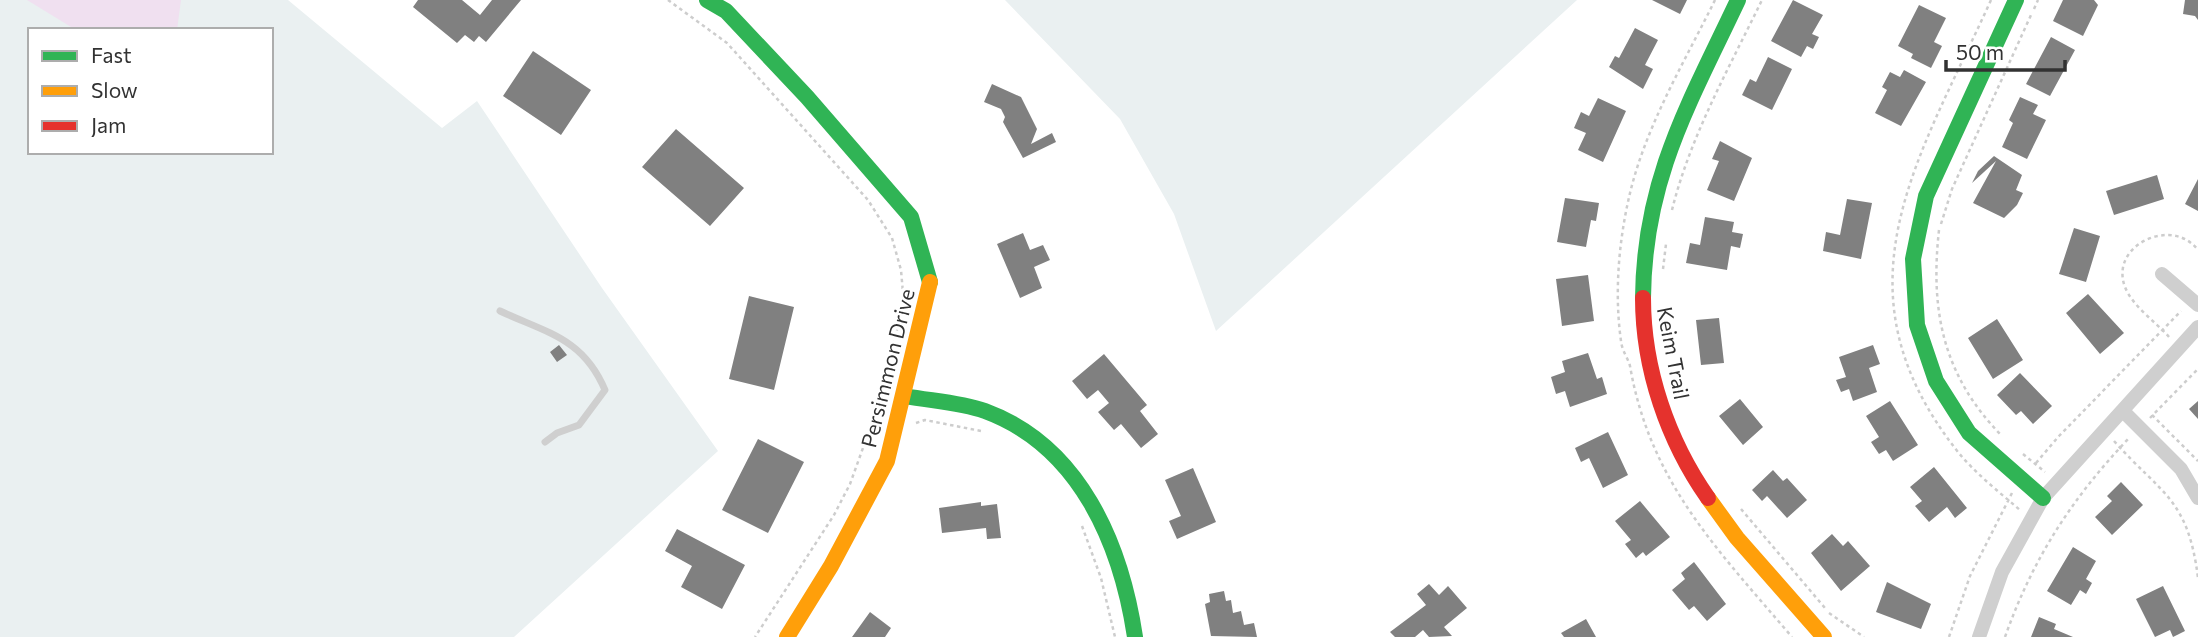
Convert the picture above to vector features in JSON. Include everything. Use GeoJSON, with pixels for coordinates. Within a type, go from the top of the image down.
{"type":"FeatureCollection","features":[{"type":"Feature","properties":{"kind":"street","name":"Persimmon Drive"},"geometry":{"type":"LineString","coordinates":[[707,0],[726,11],[798,87],[911,217],[930,282],[905,396],[887,461],[831,566],[787,637]]}},
{"type":"Feature","properties":{"kind":"street","name":"Keim Trail"},"geometry":{"type":"LineString","coordinates":[[1738,0],[1675,134],[1656,188],[1644,253],[1642,313],[1653,379],[1669,433],[1697,486],[1768,579],[1825,637]]}},
{"type":"Feature","properties":{"kind":"street"},"geometry":{"type":"LineString","coordinates":[[2016,0],[1926,196],[1913,258],[1917,325],[1936,381],[1969,433],[2043,498]]}},
{"type":"Feature","properties":{"kind":"street"},"geometry":{"type":"LineString","coordinates":[[2162,274],[2195,302]]}},
{"type":"Feature","properties":{"kind":"street"},"geometry":{"type":"LineString","coordinates":[[1979,637],[2003,572],[2043,498],[2124,412],[2198,327]]}},
{"type":"Feature","properties":{"kind":"street"},"geometry":{"type":"LineString","coordinates":[[905,396],[984,411],[1030,432],[1065,463],[1091,500],[1109,541],[1124,582],[1135,637]]}},
{"type":"Feature","properties":{"kind":"street"},"geometry":{"type":"LineString","coordinates":[[2124,412],[2181,469],[2198,498]]}},
{"type":"Feature","properties":{"kind":"lane"},"geometry":{"type":"LineString","coordinates":[[500,311],[567,340],[589,361],[606,390],[579,425],[556,433],[545,442]]}},
{"type":"Feature","properties":{"kind":"path"},"geometry":{"type":"LineString","coordinates":[[668,0],[727,43],[868,200],[892,238],[901,270],[900,317],[881,398],[850,484],[834,514],[755,637]]}},
{"type":"Feature","properties":{"kind":"path"},"geometry":{"type":"LineString","coordinates":[[1715,0],[1660,110],[1631,189],[1619,265],[1621,342],[1630,364],[1639,411],[1646,420],[1652,449],[1670,484],[1696,523],[1792,637]]}},
{"type":"Feature","properties":{"kind":"path"},"geometry":{"type":"LineString","coordinates":[[1669,221],[1680,177],[1762,0]]}},
{"type":"Feature","properties":{"kind":"path"},"geometry":{"type":"LineString","coordinates":[[1991,0],[1909,179],[1893,242],[1891,277],[1900,343],[1921,400],[1959,454],[2020,510]]}},
{"type":"Feature","properties":{"kind":"path"},"geometry":{"type":"LineString","coordinates":[[2005,439],[1973,402],[1955,372],[1937,306],[1935,267],[1940,226],[1952,189],[2038,0]]}},
{"type":"Feature","properties":{"kind":"path"},"geometry":{"type":"LineString","coordinates":[[1662,274],[1668,235]]}},
{"type":"Feature","properties":{"kind":"path"},"geometry":{"type":"LineString","coordinates":[[1949,637],[1970,576],[2008,500],[2036,463],[2195,302]]}},
{"type":"Feature","properties":{"kind":"path"},"geometry":{"type":"LineString","coordinates":[[1670,362],[1679,396]]}},
{"type":"Feature","properties":{"kind":"path"},"geometry":{"type":"LineString","coordinates":[[2005,637],[2033,566],[2068,510],[2120,448],[2198,369]]}},
{"type":"Feature","properties":{"kind":"path"},"geometry":{"type":"LineString","coordinates":[[2152,415],[2198,461]]}},
{"type":"Feature","properties":{"kind":"path"},"geometry":{"type":"LineString","coordinates":[[909,422],[925,420],[947,423],[990,434]]}},
{"type":"Feature","properties":{"kind":"path"},"geometry":{"type":"LineString","coordinates":[[2111,438],[2163,489],[2180,510],[2187,526],[2198,578]]}},
{"type":"Feature","properties":{"kind":"path"},"geometry":{"type":"LineString","coordinates":[[2020,452],[2045,471]]}},
{"type":"Feature","properties":{"kind":"path"},"geometry":{"type":"LineString","coordinates":[[1738,506],[1828,612],[1864,637]]}},
{"type":"Feature","properties":{"kind":"path"},"geometry":{"type":"LineString","coordinates":[[1078,518],[1101,578],[1115,637]]}},
{"type":"Feature","properties":{"kind":"shaded area"},"geometry":{"type":"Polygon","coordinates":[[[0,0],[288,0],[442,128],[477,101],[602,288],[718,451],[514,637],[0,637],[0,0]]]}},
{"type":"Feature","properties":{"kind":"shaded area"},"geometry":{"type":"Polygon","coordinates":[[[27,0],[181,0],[177,28],[73,28],[27,0]]]}},
{"type":"Feature","properties":{"kind":"shaded area"},"geometry":{"type":"Polygon","coordinates":[[[1005,0],[1577,0],[1216,331],[1174,214],[1120,119],[1005,0]]]}},
{"type":"Feature","properties":{"kind":"building"},"geometry":{"type":"Polygon","coordinates":[[[418,0],[462,0],[480,15],[492,0],[521,0],[486,42],[479,36],[474,42],[465,35],[457,43],[413,7],[418,0]]]}},
{"type":"Feature","properties":{"kind":"building"},"geometry":{"type":"Polygon","coordinates":[[[1652,0],[1687,0],[1680,14],[1652,0]]]}},
{"type":"Feature","properties":{"kind":"building"},"geometry":{"type":"Polygon","coordinates":[[[1793,0],[1823,15],[1812,34],[1819,37],[1813,49],[1807,46],[1801,57],[1771,41],[1793,0]]]}},
{"type":"Feature","properties":{"kind":"building"},"geometry":{"type":"Polygon","coordinates":[[[2063,0],[2094,0],[2098,5],[2083,36],[2053,21],[2063,0]]]}},
{"type":"Feature","properties":{"kind":"building"},"geometry":{"type":"Polygon","coordinates":[[[2185,0],[2198,0],[2198,20],[2195,16],[2183,14],[2185,0]]]}},
{"type":"Feature","properties":{"kind":"building"},"geometry":{"type":"Polygon","coordinates":[[[1919,5],[1946,18],[1934,42],[1942,46],[1931,68],[1911,58],[1913,54],[1898,46],[1919,5]]]}},
{"type":"Feature","properties":{"kind":"building"},"geometry":{"type":"Polygon","coordinates":[[[1635,28],[1658,40],[1645,65],[1653,69],[1643,89],[1609,67],[1615,56],[1619,58],[1635,28]]]}},
{"type":"Feature","properties":{"kind":"building"},"geometry":{"type":"Polygon","coordinates":[[[2051,37],[2075,50],[2050,96],[2026,84],[2051,37]]]}},
{"type":"Feature","properties":{"kind":"building"},"geometry":{"type":"Polygon","coordinates":[[[533,51],[591,90],[561,135],[503,96],[533,51]]]}},
{"type":"Feature","properties":{"kind":"building"},"geometry":{"type":"Polygon","coordinates":[[[1768,57],[1792,69],[1772,110],[1742,95],[1750,79],[1756,82],[1768,57]]]}},
{"type":"Feature","properties":{"kind":"building"},"geometry":{"type":"Polygon","coordinates":[[[1904,70],[1926,82],[1901,126],[1875,113],[1887,90],[1882,87],[1890,72],[1900,77],[1904,70]]]}},
{"type":"Feature","properties":{"kind":"building"},"geometry":{"type":"Polygon","coordinates":[[[992,84],[1021,97],[1037,129],[1031,144],[1052,133],[1056,142],[1023,158],[1003,122],[1005,117],[1001,109],[984,102],[992,84]]]}},
{"type":"Feature","properties":{"kind":"building"},"geometry":{"type":"Polygon","coordinates":[[[2020,97],[2038,105],[2033,114],[2046,120],[2027,159],[2002,147],[2013,123],[2009,120],[2020,97]]]}},
{"type":"Feature","properties":{"kind":"building"},"geometry":{"type":"Polygon","coordinates":[[[1598,98],[1626,111],[1603,162],[1578,150],[1586,133],[1574,128],[1581,112],[1589,116],[1598,98]]]}},
{"type":"Feature","properties":{"kind":"building"},"geometry":{"type":"Polygon","coordinates":[[[676,129],[744,188],[710,226],[642,167],[676,129]]]}},
{"type":"Feature","properties":{"kind":"building"},"geometry":{"type":"Polygon","coordinates":[[[1720,141],[1752,158],[1734,201],[1707,190],[1719,161],[1712,159],[1720,141]]]}},
{"type":"Feature","properties":{"kind":"building"},"geometry":{"type":"Polygon","coordinates":[[[1994,156],[2022,175],[2016,190],[2023,193],[2017,205],[2004,218],[1973,203],[1996,161],[1972,183],[1978,171],[1994,156]]]}},
{"type":"Feature","properties":{"kind":"building"},"geometry":{"type":"Polygon","coordinates":[[[2157,175],[2164,199],[2114,215],[2106,191],[2157,175]]]}},
{"type":"Feature","properties":{"kind":"building"},"geometry":{"type":"Polygon","coordinates":[[[2198,179],[2198,211],[2185,204],[2198,179]]]}},
{"type":"Feature","properties":{"kind":"building"},"geometry":{"type":"Polygon","coordinates":[[[1565,198],[1599,203],[1596,221],[1591,220],[1586,247],[1557,242],[1565,198]]]}},
{"type":"Feature","properties":{"kind":"building"},"geometry":{"type":"Polygon","coordinates":[[[1847,199],[1872,203],[1861,259],[1823,251],[1826,232],[1840,235],[1847,199]]]}},
{"type":"Feature","properties":{"kind":"building"},"geometry":{"type":"Polygon","coordinates":[[[1705,217],[1734,222],[1732,232],[1743,234],[1740,248],[1731,246],[1727,270],[1686,263],[1690,243],[1700,245],[1705,217]]]}},
{"type":"Feature","properties":{"kind":"building"},"geometry":{"type":"Polygon","coordinates":[[[2074,228],[2100,236],[2086,282],[2059,274],[2074,228]]]}},
{"type":"Feature","properties":{"kind":"building"},"geometry":{"type":"Polygon","coordinates":[[[1023,233],[1030,250],[1043,245],[1050,260],[1034,267],[1042,288],[1020,298],[997,244],[1023,233]]]}},
{"type":"Feature","properties":{"kind":"building"},"geometry":{"type":"Polygon","coordinates":[[[1588,275],[1594,321],[1562,326],[1556,279],[1588,275]]]}},
{"type":"Feature","properties":{"kind":"building"},"geometry":{"type":"Polygon","coordinates":[[[2088,294],[2124,333],[2100,354],[2066,313],[2088,294]]]}},
{"type":"Feature","properties":{"kind":"building"},"geometry":{"type":"Polygon","coordinates":[[[749,296],[794,307],[774,390],[729,379],[749,296]]]}},
{"type":"Feature","properties":{"kind":"building"},"geometry":{"type":"Polygon","coordinates":[[[1719,318],[1724,363],[1701,365],[1696,320],[1719,318]]]}},
{"type":"Feature","properties":{"kind":"building"},"geometry":{"type":"Polygon","coordinates":[[[1997,319],[2023,360],[1993,379],[1968,338],[1997,319]]]}},
{"type":"Feature","properties":{"kind":"building"},"geometry":{"type":"Polygon","coordinates":[[[559,345],[567,355],[557,362],[550,352],[559,345]]]}},
{"type":"Feature","properties":{"kind":"building"},"geometry":{"type":"Polygon","coordinates":[[[1873,345],[1880,364],[1869,368],[1877,392],[1853,401],[1849,389],[1841,392],[1836,380],[1846,377],[1839,357],[1873,345]]]}},
{"type":"Feature","properties":{"kind":"building"},"geometry":{"type":"Polygon","coordinates":[[[1588,353],[1597,379],[1602,377],[1607,394],[1570,407],[1565,391],[1556,394],[1551,377],[1565,372],[1562,361],[1588,353]]]}},
{"type":"Feature","properties":{"kind":"building"},"geometry":{"type":"Polygon","coordinates":[[[1104,354],[1147,405],[1140,411],[1158,434],[1141,448],[1121,424],[1114,430],[1098,412],[1109,403],[1098,390],[1087,399],[1072,381],[1104,354]]]}},
{"type":"Feature","properties":{"kind":"building"},"geometry":{"type":"Polygon","coordinates":[[[2020,373],[2052,406],[2033,424],[2021,411],[2016,415],[1997,395],[2020,373]]]}},
{"type":"Feature","properties":{"kind":"building"},"geometry":{"type":"Polygon","coordinates":[[[1740,399],[1763,427],[1743,445],[1719,416],[1740,399]]]}},
{"type":"Feature","properties":{"kind":"building"},"geometry":{"type":"Polygon","coordinates":[[[1890,401],[1918,445],[1893,461],[1886,450],[1879,454],[1871,442],[1879,437],[1866,416],[1890,401]]]}},
{"type":"Feature","properties":{"kind":"building"},"geometry":{"type":"Polygon","coordinates":[[[2198,401],[2198,419],[2189,409],[2198,401]]]}},
{"type":"Feature","properties":{"kind":"building"},"geometry":{"type":"Polygon","coordinates":[[[1608,432],[1628,475],[1603,488],[1589,458],[1581,462],[1575,448],[1608,432]]]}},
{"type":"Feature","properties":{"kind":"building"},"geometry":{"type":"Polygon","coordinates":[[[758,439],[804,462],[768,533],[722,510],[758,439]]]}},
{"type":"Feature","properties":{"kind":"building"},"geometry":{"type":"Polygon","coordinates":[[[1934,467],[1967,508],[1955,518],[1947,507],[1929,522],[1915,506],[1922,501],[1910,487],[1934,467]]]}},
{"type":"Feature","properties":{"kind":"building"},"geometry":{"type":"Polygon","coordinates":[[[1193,468],[1216,522],[1177,539],[1169,521],[1181,516],[1165,480],[1193,468]]]}},
{"type":"Feature","properties":{"kind":"building"},"geometry":{"type":"Polygon","coordinates":[[[1773,470],[1783,481],[1787,478],[1807,500],[1787,518],[1767,496],[1762,501],[1752,490],[1773,470]]]}},
{"type":"Feature","properties":{"kind":"building"},"geometry":{"type":"Polygon","coordinates":[[[2121,482],[2143,505],[2112,535],[2095,517],[2112,501],[2107,496],[2121,482]]]}},
{"type":"Feature","properties":{"kind":"building"},"geometry":{"type":"Polygon","coordinates":[[[1640,501],[1670,537],[1646,556],[1643,552],[1636,558],[1625,544],[1631,540],[1615,521],[1640,501]]]}},
{"type":"Feature","properties":{"kind":"building"},"geometry":{"type":"Polygon","coordinates":[[[981,502],[981,506],[997,504],[1001,538],[987,539],[986,528],[942,533],[939,508],[981,502]]]}},
{"type":"Feature","properties":{"kind":"building"},"geometry":{"type":"Polygon","coordinates":[[[677,529],[745,565],[722,609],[681,587],[692,566],[665,551],[677,529]]]}},
{"type":"Feature","properties":{"kind":"building"},"geometry":{"type":"Polygon","coordinates":[[[1832,534],[1843,546],[1848,541],[1870,566],[1841,591],[1811,553],[1832,534]]]}},
{"type":"Feature","properties":{"kind":"building"},"geometry":{"type":"Polygon","coordinates":[[[2073,547],[2096,561],[2086,579],[2092,583],[2086,594],[2080,590],[2071,605],[2047,591],[2073,547]]]}},
{"type":"Feature","properties":{"kind":"building"},"geometry":{"type":"Polygon","coordinates":[[[1694,562],[1726,604],[1707,621],[1694,606],[1689,610],[1672,590],[1685,579],[1681,573],[1694,562]]]}},
{"type":"Feature","properties":{"kind":"building"},"geometry":{"type":"Polygon","coordinates":[[[1887,582],[1931,604],[1921,629],[1876,612],[1887,582]]]}},
{"type":"Feature","properties":{"kind":"building"},"geometry":{"type":"Polygon","coordinates":[[[1429,584],[1439,595],[1448,586],[1467,608],[1444,627],[1452,636],[1429,637],[1423,630],[1415,637],[1395,637],[1390,632],[1426,605],[1417,594],[1429,584]]]}},
{"type":"Feature","properties":{"kind":"building"},"geometry":{"type":"Polygon","coordinates":[[[2163,586],[2185,631],[2173,637],[2170,630],[2155,637],[2136,599],[2163,586]]]}},
{"type":"Feature","properties":{"kind":"building"},"geometry":{"type":"Polygon","coordinates":[[[1224,591],[1226,601],[1231,600],[1233,613],[1241,611],[1244,625],[1254,623],[1257,637],[1211,636],[1205,604],[1210,602],[1209,594],[1224,591]]]}},
{"type":"Feature","properties":{"kind":"building"},"geometry":{"type":"Polygon","coordinates":[[[870,612],[891,628],[885,637],[852,637],[870,612]]]}},
{"type":"Feature","properties":{"kind":"building"},"geometry":{"type":"Polygon","coordinates":[[[2039,617],[2056,624],[2054,629],[2073,637],[2031,637],[2039,617]]]}},
{"type":"Feature","properties":{"kind":"building"},"geometry":{"type":"Polygon","coordinates":[[[1586,619],[1596,637],[1564,637],[1561,633],[1586,619]]]}},
{"type":"Feature","properties":{"kind":"traffic: fast"},"geometry":{"type":"LineString","coordinates":[[707,0],[726,11],[807,97],[911,217],[930,282]]}},
{"type":"Feature","properties":{"kind":"traffic: fast"},"geometry":{"type":"LineString","coordinates":[[1643,298],[1645,255],[1651,216],[1672,143],[1738,0]]}},
{"type":"Feature","properties":{"kind":"traffic: fast"},"geometry":{"type":"LineString","coordinates":[[2016,0],[1926,196],[1913,259],[1917,325],[1936,381],[1969,433],[2043,498]]}},
{"type":"Feature","properties":{"kind":"traffic: fast"},"geometry":{"type":"LineString","coordinates":[[905,396],[985,411],[1018,427],[1047,448],[1071,473],[1090,502],[1119,567],[1135,637]]}},
{"type":"Feature","properties":{"kind":"traffic: slow"},"geometry":{"type":"LineString","coordinates":[[787,637],[831,566],[887,461],[930,282]]}},
{"type":"Feature","properties":{"kind":"traffic: slow"},"geometry":{"type":"LineString","coordinates":[[1708,498],[1737,538],[1824,637]]}},
{"type":"Feature","properties":{"kind":"traffic: jam"},"geometry":{"type":"LineString","coordinates":[[1643,298],[1648,351],[1660,403],[1681,453],[1708,498]]}}]}
